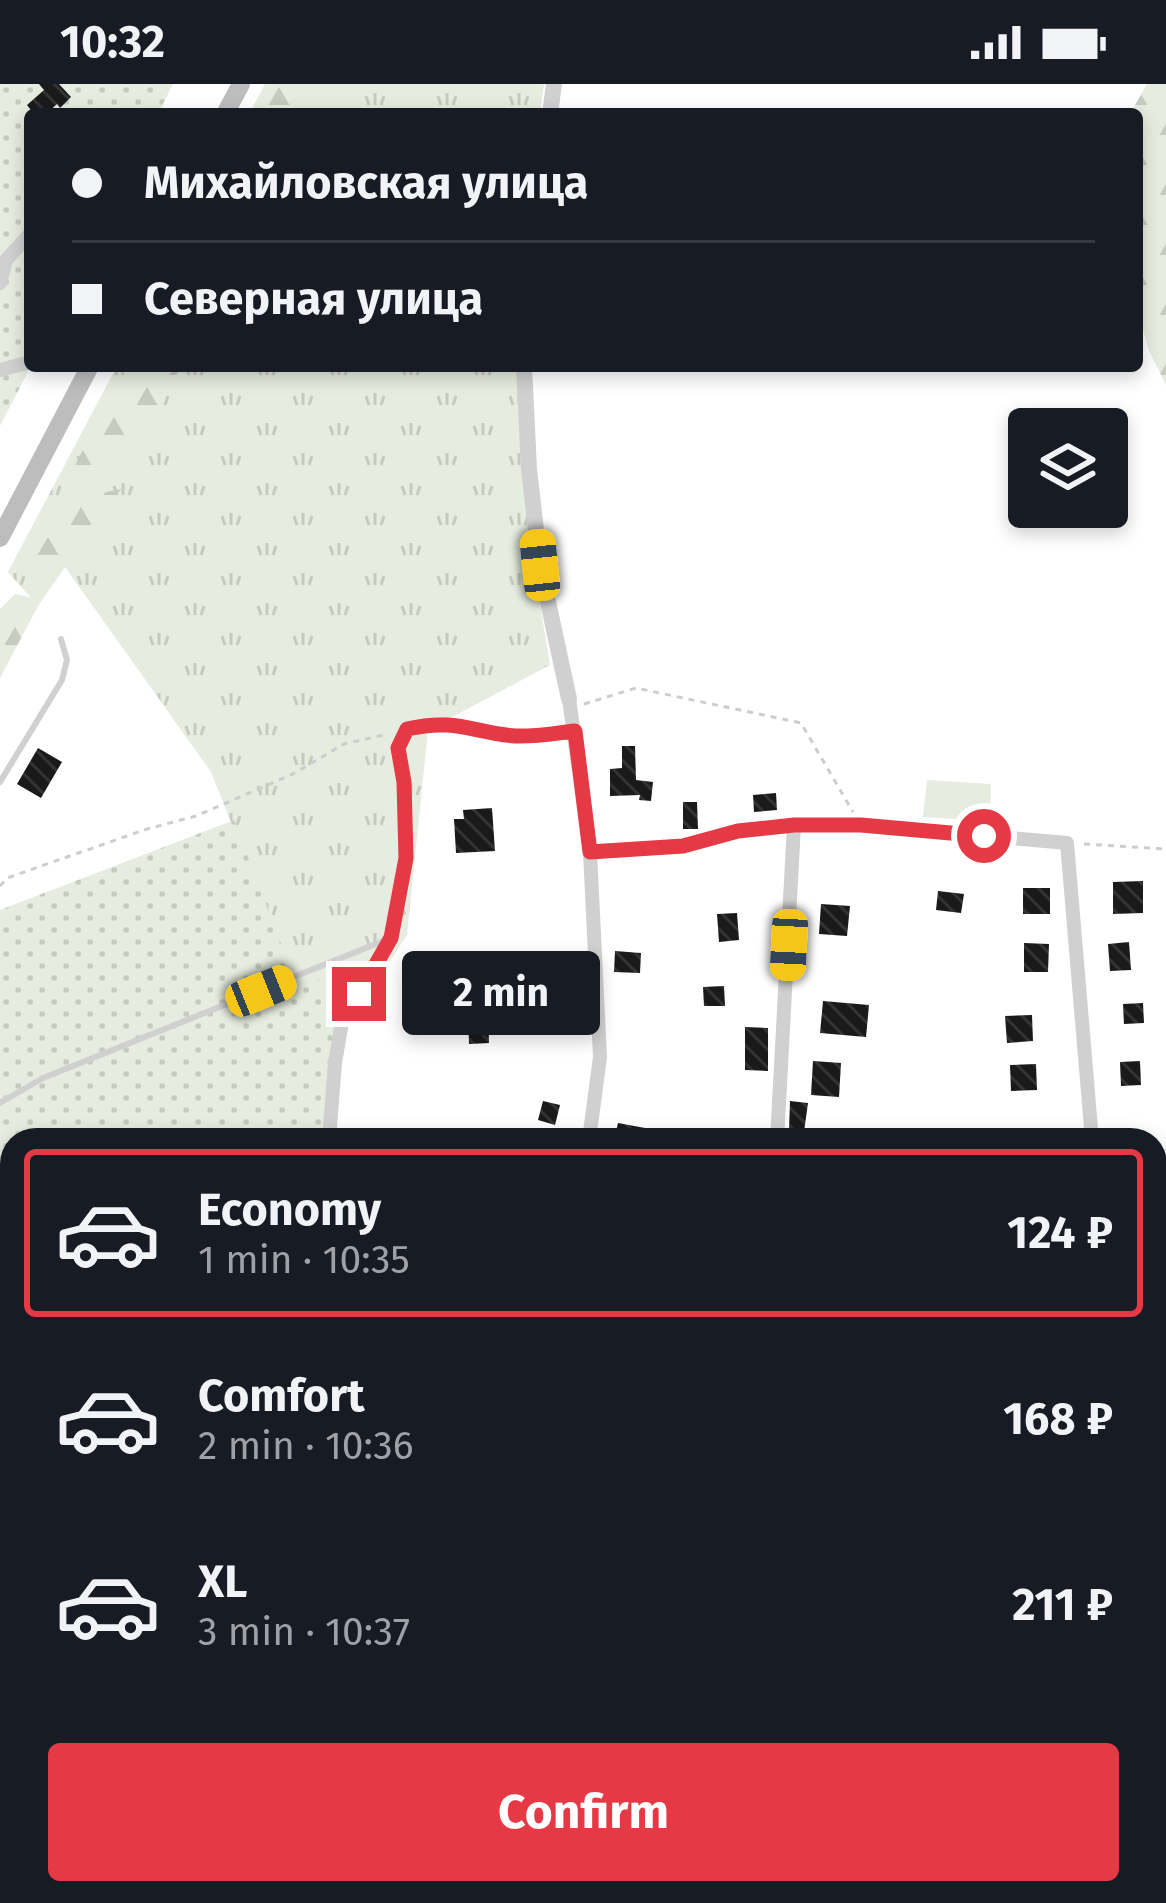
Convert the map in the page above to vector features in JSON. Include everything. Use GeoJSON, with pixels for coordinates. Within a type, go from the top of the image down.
{"type":"FeatureCollection","features":[{"type":"Feature","properties":{"kind":"main road"},"geometry":{"type":"LineString","coordinates":[[0,538],[87,372]]}},
{"type":"Feature","properties":{"kind":"street"},"geometry":{"type":"LineString","coordinates":[[0,283],[6,260],[24,240]]}},
{"type":"Feature","properties":{"kind":"street"},"geometry":{"type":"LineString","coordinates":[[524,372],[540,565],[575,731],[590,852],[600,1058],[591,1128]]}},
{"type":"Feature","properties":{"kind":"street"},"geometry":{"type":"LineString","coordinates":[[330,1128],[334,1063],[343,1022],[391,938],[406,858],[398,748],[407,729],[460,723],[515,736],[575,731]]}},
{"type":"Feature","properties":{"kind":"street"},"geometry":{"type":"LineString","coordinates":[[590,852],[683,846],[738,831],[794,825],[861,825],[1066,843],[1091,1128]]}},
{"type":"Feature","properties":{"kind":"street"},"geometry":{"type":"LineString","coordinates":[[778,1128],[794,825]]}},
{"type":"Feature","properties":{"kind":"lane"},"geometry":{"type":"LineString","coordinates":[[0,782],[62,680],[67,660],[61,639]]}},
{"type":"Feature","properties":{"kind":"lane"},"geometry":{"type":"LineString","coordinates":[[0,1103],[43,1078],[391,938]]}},
{"type":"Feature","properties":{"kind":"path"},"geometry":{"type":"LineString","coordinates":[[569,703],[636,688],[802,723],[861,825]]}},
{"type":"Feature","properties":{"kind":"path"},"geometry":{"type":"LineString","coordinates":[[0,886],[7,878],[196,816],[292,774],[344,744],[407,729]]}},
{"type":"Feature","properties":{"kind":"path"},"geometry":{"type":"LineString","coordinates":[[1066,843],[1166,849]]}},
{"type":"Feature","properties":{"kind":"green space"},"geometry":{"type":"Polygon","coordinates":[[[0,84],[173,84],[161,108],[24,108],[24,372],[28,372],[0,426],[0,84]]]}},
{"type":"Feature","properties":{"kind":"green space"},"geometry":{"type":"Polygon","coordinates":[[[265,84],[544,84],[541,108],[252,108],[265,84]]]}},
{"type":"Feature","properties":{"kind":"green space"},"geometry":{"type":"Polygon","coordinates":[[[277,84],[334,84],[322,108],[264,108],[277,84]]]}},
{"type":"Feature","properties":{"kind":"green space"},"geometry":{"type":"Polygon","coordinates":[[[1147,84],[1166,84],[1166,385],[1143,330],[1143,108],[1133,108],[1147,84]]]}},
{"type":"Feature","properties":{"kind":"green space"},"geometry":{"type":"Polygon","coordinates":[[[114,372],[519,372],[528,516],[550,665],[428,730],[407,935],[369,993],[357,986],[353,971],[297,987],[211,772],[65,567],[38,606],[8,572],[114,372]]]}},
{"type":"Feature","properties":{"kind":"green space"},"geometry":{"type":"Polygon","coordinates":[[[124,372],[178,372],[128,470],[64,486],[124,372]]]}},
{"type":"Feature","properties":{"kind":"green space"},"geometry":{"type":"Polygon","coordinates":[[[121,489],[73,556],[57,560],[39,578],[22,574],[64,501],[121,489]]]}},
{"type":"Feature","properties":{"kind":"green space"},"geometry":{"type":"Polygon","coordinates":[[[15,594],[30,597],[38,606],[0,678],[0,609],[15,594]]]}},
{"type":"Feature","properties":{"kind":"green space"},"geometry":{"type":"Polygon","coordinates":[[[927,780],[991,784],[990,821],[923,817],[927,780]]]}},
{"type":"Feature","properties":{"kind":"green space"},"geometry":{"type":"Polygon","coordinates":[[[234,820],[297,986],[353,971],[357,986],[339,1018],[326,1128],[0,1128],[0,910],[234,820]]]}},
{"type":"Feature","properties":{"kind":"building"},"geometry":{"type":"Polygon","coordinates":[[[39,84],[59,84],[71,97],[60,108],[57,104],[29,108],[27,105],[44,90],[39,84]]]}},
{"type":"Feature","properties":{"kind":"building"},"geometry":{"type":"Polygon","coordinates":[[[622,746],[635,746],[636,780],[653,782],[651,801],[639,800],[640,795],[610,796],[610,769],[622,768],[622,746]]]}},
{"type":"Feature","properties":{"kind":"building"},"geometry":{"type":"Polygon","coordinates":[[[38,748],[62,762],[41,798],[17,784],[38,748]]]}},
{"type":"Feature","properties":{"kind":"building"},"geometry":{"type":"Polygon","coordinates":[[[776,793],[777,810],[754,812],[753,795],[776,793]]]}},
{"type":"Feature","properties":{"kind":"building"},"geometry":{"type":"Polygon","coordinates":[[[683,802],[697,802],[698,829],[683,829],[683,802]]]}},
{"type":"Feature","properties":{"kind":"building"},"geometry":{"type":"Polygon","coordinates":[[[492,808],[495,851],[456,853],[454,819],[464,819],[463,810],[492,808]]]}},
{"type":"Feature","properties":{"kind":"building"},"geometry":{"type":"Polygon","coordinates":[[[1143,881],[1143,913],[1113,914],[1113,882],[1143,881]]]}},
{"type":"Feature","properties":{"kind":"building"},"geometry":{"type":"Polygon","coordinates":[[[1023,888],[1050,888],[1050,914],[1023,914],[1023,888]]]}},
{"type":"Feature","properties":{"kind":"building"},"geometry":{"type":"Polygon","coordinates":[[[938,891],[964,894],[961,913],[936,910],[938,891]]]}},
{"type":"Feature","properties":{"kind":"building"},"geometry":{"type":"Polygon","coordinates":[[[821,904],[850,906],[847,936],[819,934],[821,904]]]}},
{"type":"Feature","properties":{"kind":"building"},"geometry":{"type":"Polygon","coordinates":[[[737,913],[739,940],[719,942],[717,914],[737,913]]]}},
{"type":"Feature","properties":{"kind":"building"},"geometry":{"type":"Polygon","coordinates":[[[1129,942],[1131,970],[1110,971],[1108,944],[1129,942]]]}},
{"type":"Feature","properties":{"kind":"building"},"geometry":{"type":"Polygon","coordinates":[[[1024,943],[1049,944],[1048,972],[1024,972],[1024,943]]]}},
{"type":"Feature","properties":{"kind":"building"},"geometry":{"type":"Polygon","coordinates":[[[615,951],[641,953],[640,973],[614,972],[615,951]]]}},
{"type":"Feature","properties":{"kind":"building"},"geometry":{"type":"Polygon","coordinates":[[[539,972],[563,974],[561,995],[537,993],[539,972]]]}},
{"type":"Feature","properties":{"kind":"building"},"geometry":{"type":"Polygon","coordinates":[[[724,986],[725,1006],[704,1006],[703,987],[724,986]]]}},
{"type":"Feature","properties":{"kind":"building"},"geometry":{"type":"Polygon","coordinates":[[[823,1001],[869,1005],[866,1037],[820,1033],[823,1001]]]}},
{"type":"Feature","properties":{"kind":"building"},"geometry":{"type":"Polygon","coordinates":[[[1143,1003],[1144,1023],[1124,1024],[1123,1004],[1143,1003]]]}},
{"type":"Feature","properties":{"kind":"building"},"geometry":{"type":"Polygon","coordinates":[[[488,1010],[489,1043],[469,1044],[468,1011],[488,1010]]]}},
{"type":"Feature","properties":{"kind":"building"},"geometry":{"type":"Polygon","coordinates":[[[1032,1015],[1033,1041],[1007,1043],[1005,1016],[1032,1015]]]}},
{"type":"Feature","properties":{"kind":"building"},"geometry":{"type":"Polygon","coordinates":[[[745,1027],[768,1028],[768,1071],[745,1070],[745,1027]]]}},
{"type":"Feature","properties":{"kind":"building"},"geometry":{"type":"Polygon","coordinates":[[[813,1061],[841,1063],[839,1097],[811,1095],[813,1061]]]}},
{"type":"Feature","properties":{"kind":"building"},"geometry":{"type":"Polygon","coordinates":[[[1140,1061],[1141,1085],[1121,1086],[1120,1062],[1140,1061]]]}},
{"type":"Feature","properties":{"kind":"building"},"geometry":{"type":"Polygon","coordinates":[[[1036,1064],[1037,1090],[1011,1091],[1010,1065],[1036,1064]]]}},
{"type":"Feature","properties":{"kind":"building"},"geometry":{"type":"Polygon","coordinates":[[[543,1101],[560,1105],[555,1125],[538,1120],[543,1101]]]}},
{"type":"Feature","properties":{"kind":"building"},"geometry":{"type":"Polygon","coordinates":[[[790,1101],[808,1103],[805,1128],[789,1128],[790,1101]]]}},
{"type":"Feature","properties":{"kind":"route"},"geometry":{"type":"LineString","coordinates":[[359,994],[391,938],[406,858],[398,748],[407,729],[460,723],[515,736],[575,731],[590,852],[683,846],[738,831],[794,825],[861,825],[984,836]]}}]}
